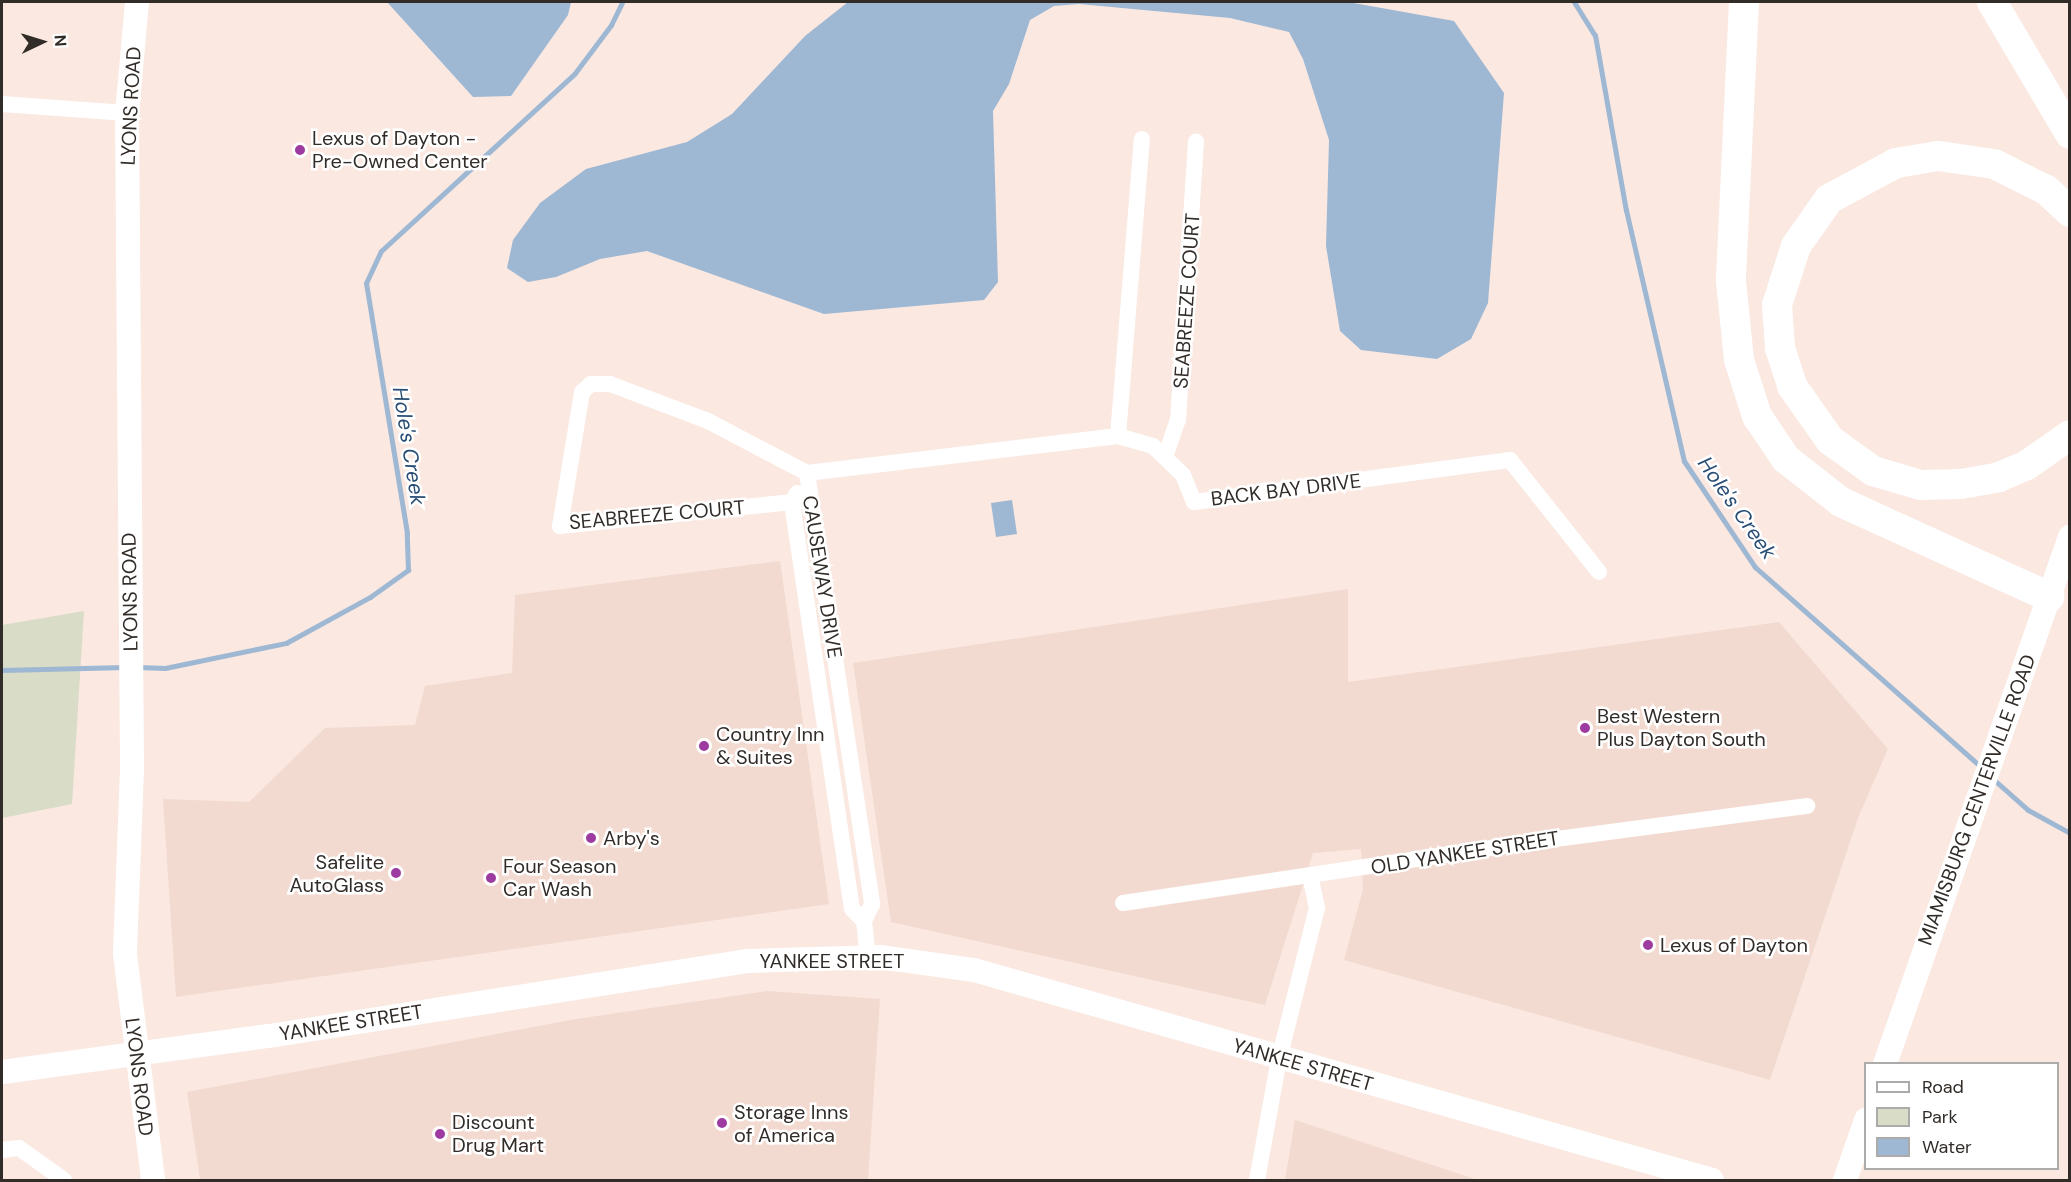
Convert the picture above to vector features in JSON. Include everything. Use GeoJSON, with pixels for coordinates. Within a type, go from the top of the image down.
{"type":"FeatureCollection","features":[{"type":"Feature","properties":{"kind":"highway"},"geometry":{"type":"LineString","coordinates":[[1744,2],[1731,281],[1739,360],[1757,416],[1786,459],[1841,502],[2049,597]]}},
{"type":"Feature","properties":{"kind":"highway"},"geometry":{"type":"LineString","coordinates":[[1992,2],[2070,134]]}},
{"type":"Feature","properties":{"kind":"highway"},"geometry":{"type":"LineString","coordinates":[[2070,212],[2046,190],[1994,164],[1938,156],[1896,163],[1829,199],[1796,246],[1777,305],[1780,348],[1792,386],[1830,440],[1873,471],[1921,485],[1970,483],[1999,477],[2027,465],[2070,435]]}},
{"type":"Feature","properties":{"kind":"main road","name":"LYONS ROAD"},"geometry":{"type":"LineString","coordinates":[[137,2],[127,112],[132,770],[125,954],[135,1052],[153,1180]]}},
{"type":"Feature","properties":{"kind":"main road","name":"MIAMISBURG CENTERVILLE ROAD"},"geometry":{"type":"LineString","coordinates":[[1886,1062],[1962,836],[2020,682],[2070,537]]}},
{"type":"Feature","properties":{"kind":"main road","name":"YANKEE STREET"},"geometry":{"type":"LineString","coordinates":[[2,1072],[135,1052],[269,1036],[748,961],[868,957],[974,970],[1279,1059],[1712,1180]]}},
{"type":"Feature","properties":{"kind":"main road"},"geometry":{"type":"LineString","coordinates":[[1845,1180],[1864,1126]]}},
{"type":"Feature","properties":{"kind":"street"},"geometry":{"type":"LineString","coordinates":[[2,104],[127,112]]}},
{"type":"Feature","properties":{"kind":"street"},"geometry":{"type":"LineString","coordinates":[[1118,436],[1142,139]]}},
{"type":"Feature","properties":{"kind":"street","name":"SEABREEZE COURT"},"geometry":{"type":"LineString","coordinates":[[1165,457],[1178,420],[1196,142]]}},
{"type":"Feature","properties":{"kind":"street","name":"SEABREEZE COURT"},"geometry":{"type":"LineString","coordinates":[[807,473],[708,421],[610,384],[591,384],[582,392],[560,526],[811,501]]}},
{"type":"Feature","properties":{"kind":"street","name":"BACK BAY DRIVE"},"geometry":{"type":"LineString","coordinates":[[807,473],[1118,436],[1153,446],[1183,475],[1194,502],[1510,460],[1599,572]]}},
{"type":"Feature","properties":{"kind":"street","name":"CAUSEWAY DRIVE"},"geometry":{"type":"LineString","coordinates":[[807,473],[872,904],[864,921],[868,957]]}},
{"type":"Feature","properties":{"kind":"street","name":"CAUSEWAY DRIVE"},"geometry":{"type":"LineString","coordinates":[[807,473],[792,503],[852,909],[864,921]]}},
{"type":"Feature","properties":{"kind":"street"},"geometry":{"type":"LineString","coordinates":[[823,710],[842,706]]}},
{"type":"Feature","properties":{"kind":"street","name":"OLD YANKEE STREET"},"geometry":{"type":"LineString","coordinates":[[1123,903],[1515,844],[1807,806]]}},
{"type":"Feature","properties":{"kind":"street"},"geometry":{"type":"LineString","coordinates":[[1257,1180],[1279,1059],[1317,908],[1310,876]]}},
{"type":"Feature","properties":{"kind":"street"},"geometry":{"type":"LineString","coordinates":[[2,1150],[19,1148],[64,1180]]}},
{"type":"Feature","properties":{"kind":"shaded area"},"geometry":{"type":"Polygon","coordinates":[[[780,561],[829,904],[176,997],[163,799],[249,802],[325,728],[415,725],[425,686],[512,673],[515,595],[780,561]]]}},
{"type":"Feature","properties":{"kind":"shaded area"},"geometry":{"type":"Polygon","coordinates":[[[1348,589],[1348,682],[1779,622],[1888,749],[1858,818],[1770,1080],[1344,960],[1363,889],[1361,849],[1313,853],[1265,1005],[891,922],[853,663],[1348,589]]]}},
{"type":"Feature","properties":{"kind":"shaded area"},"geometry":{"type":"Polygon","coordinates":[[[767,991],[880,999],[868,1180],[200,1180],[187,1092],[576,1019],[767,991]]]}},
{"type":"Feature","properties":{"kind":"shaded area"},"geometry":{"type":"Polygon","coordinates":[[[1295,1120],[1478,1180],[1285,1180],[1295,1120]]]}},
{"type":"Feature","properties":{"kind":"green space"},"geometry":{"type":"Polygon","coordinates":[[[84,611],[72,804],[2,818],[2,625],[84,611]]]}},
{"type":"Feature","properties":{"kind":"water"},"geometry":{"type":"Polygon","coordinates":[[[387,2],[571,2],[568,15],[511,96],[473,97],[387,2]]]}},
{"type":"Feature","properties":{"kind":"water"},"geometry":{"type":"Polygon","coordinates":[[[848,2],[1348,2],[1454,21],[1504,93],[1488,303],[1471,339],[1437,359],[1361,350],[1340,331],[1326,246],[1329,140],[1303,59],[1289,32],[1230,18],[1079,4],[1054,6],[1030,20],[1009,84],[993,111],[998,282],[984,300],[824,314],[647,251],[600,259],[556,277],[528,282],[507,268],[513,240],[540,203],[586,169],[687,142],[732,114],[805,36],[848,2]]]}},
{"type":"Feature","properties":{"kind":"water"},"geometry":{"type":"Polygon","coordinates":[[[1012,500],[1017,534],[996,537],[991,503],[1012,500]]]}},
{"type":"Feature","properties":{"kind":"waterway","name":"Hole's Creek"},"geometry":{"type":"LineString","coordinates":[[138,667],[165,668],[286,643],[370,597],[408,570],[407,533],[366,283],[381,251],[575,73],[611,25],[622,2]]}},
{"type":"Feature","properties":{"kind":"waterway","name":"Hole's Creek"},"geometry":{"type":"LineString","coordinates":[[1574,2],[1595,35],[1626,210],[1684,461],[1755,567],[1981,767]]}},
{"type":"Feature","properties":{"kind":"waterway","name":"Hole's Creek"},"geometry":{"type":"LineString","coordinates":[[2,670],[126,667]]}},
{"type":"Feature","properties":{"kind":"waterway","name":"Hole's Creek"},"geometry":{"type":"LineString","coordinates":[[1992,778],[2028,810],[2070,833]]}},
{"type":"Feature","properties":{"kind":"place","name":"Lexus of Dayton - Pre-Owned Center"},"geometry":{"type":"Point","coordinates":[300,150]}},
{"type":"Feature","properties":{"kind":"place","name":"Best Western Plus Dayton South"},"geometry":{"type":"Point","coordinates":[1585,728]}},
{"type":"Feature","properties":{"kind":"place","name":"Country Inn & Suites"},"geometry":{"type":"Point","coordinates":[704,746]}},
{"type":"Feature","properties":{"kind":"place","name":"Arby's"},"geometry":{"type":"Point","coordinates":[591,838]}},
{"type":"Feature","properties":{"kind":"place","name":"Safelite AutoGlass"},"geometry":{"type":"Point","coordinates":[396,873]}},
{"type":"Feature","properties":{"kind":"place","name":"Four Season Car Wash"},"geometry":{"type":"Point","coordinates":[491,878]}},
{"type":"Feature","properties":{"kind":"place","name":"Lexus of Dayton"},"geometry":{"type":"Point","coordinates":[1648,945]}},
{"type":"Feature","properties":{"kind":"place","name":"Storage Inns of America"},"geometry":{"type":"Point","coordinates":[722,1123]}},
{"type":"Feature","properties":{"kind":"place","name":"Discount Drug Mart"},"geometry":{"type":"Point","coordinates":[440,1134]}}]}
